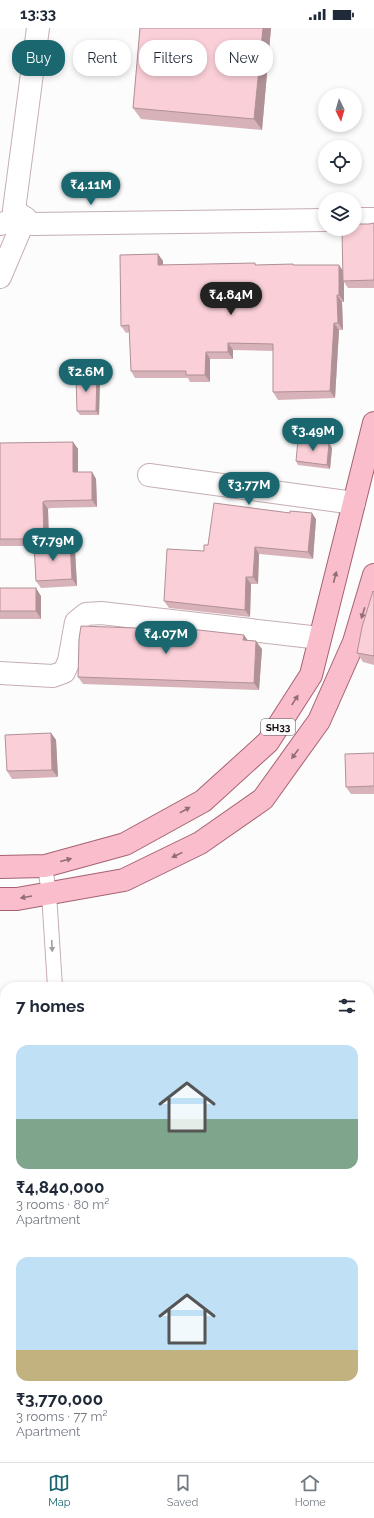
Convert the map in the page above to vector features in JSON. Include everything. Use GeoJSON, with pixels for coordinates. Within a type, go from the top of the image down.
{"type":"FeatureCollection","features":[{"type":"Feature","properties":{"kind":"main road","name":"SH33"},"geometry":{"type":"LineString","coordinates":[[0,867],[44,866],[125,844],[203,801],[268,742],[311,675],[374,423]]}},
{"type":"Feature","properties":{"kind":"main road","name":"SH33"},"geometry":{"type":"LineString","coordinates":[[0,899],[18,899],[124,880],[200,843],[263,799],[319,721],[354,642],[374,575]]}},
{"type":"Feature","properties":{"kind":"street"},"geometry":{"type":"LineString","coordinates":[[38,28],[14,210],[32,224],[318,220]]}},
{"type":"Feature","properties":{"kind":"street"},"geometry":{"type":"LineString","coordinates":[[0,224],[25,218]]}},
{"type":"Feature","properties":{"kind":"street"},"geometry":{"type":"LineString","coordinates":[[0,277],[25,218]]}},
{"type":"Feature","properties":{"kind":"street"},"geometry":{"type":"LineString","coordinates":[[362,219],[374,219]]}},
{"type":"Feature","properties":{"kind":"street"},"geometry":{"type":"LineString","coordinates":[[149,475],[354,503]]}},
{"type":"Feature","properties":{"kind":"street"},"geometry":{"type":"LineString","coordinates":[[0,673],[53,676],[64,672],[69,661],[76,622],[86,614],[101,612],[320,638]]}},
{"type":"Feature","properties":{"kind":"lane"},"geometry":{"type":"LineString","coordinates":[[44,866],[49,894],[55,982]]}},
{"type":"Feature","properties":{"kind":"building"},"geometry":{"type":"Polygon","coordinates":[[[140,28],[263,28],[262,40],[215,40],[215,76],[258,76],[254,119],[133,108],[140,28]]]}},
{"type":"Feature","properties":{"kind":"building"},"geometry":{"type":"Polygon","coordinates":[[[374,223],[374,280],[343,281],[342,236],[362,236],[362,224],[374,223]]]}},
{"type":"Feature","properties":{"kind":"building"},"geometry":{"type":"Polygon","coordinates":[[[158,254],[158,265],[255,263],[255,265],[339,265],[339,295],[337,295],[338,323],[334,323],[330,391],[273,392],[273,344],[228,343],[228,352],[206,352],[205,375],[186,375],[186,371],[131,371],[129,325],[121,326],[120,255],[158,254]]]}},
{"type":"Feature","properties":{"kind":"building"},"geometry":{"type":"Polygon","coordinates":[[[76,375],[97,375],[96,411],[77,411],[76,375]]]}},
{"type":"Feature","properties":{"kind":"building"},"geometry":{"type":"Polygon","coordinates":[[[298,440],[329,443],[327,465],[296,461],[298,440]]]}},
{"type":"Feature","properties":{"kind":"building"},"geometry":{"type":"Polygon","coordinates":[[[73,442],[73,472],[92,472],[92,500],[45,501],[43,502],[44,539],[0,539],[0,443],[73,442]]]}},
{"type":"Feature","properties":{"kind":"building"},"geometry":{"type":"Polygon","coordinates":[[[214,503],[290,513],[290,511],[312,513],[308,552],[255,547],[253,577],[246,577],[245,610],[164,601],[167,549],[204,551],[204,545],[208,545],[214,503]]]}},
{"type":"Feature","properties":{"kind":"building"},"geometry":{"type":"Polygon","coordinates":[[[70,542],[72,579],[36,581],[34,544],[70,542]]]}},
{"type":"Feature","properties":{"kind":"building"},"geometry":{"type":"Polygon","coordinates":[[[0,588],[36,588],[36,611],[0,611],[0,588]]]}},
{"type":"Feature","properties":{"kind":"building"},"geometry":{"type":"Polygon","coordinates":[[[373,591],[374,656],[357,653],[362,627],[373,591]]]}},
{"type":"Feature","properties":{"kind":"building"},"geometry":{"type":"Polygon","coordinates":[[[81,626],[162,629],[162,626],[244,635],[243,640],[256,641],[254,683],[78,677],[79,639],[81,626]]]}},
{"type":"Feature","properties":{"kind":"building"},"geometry":{"type":"Polygon","coordinates":[[[51,733],[52,770],[7,771],[5,735],[51,733]]]}},
{"type":"Feature","properties":{"kind":"building"},"geometry":{"type":"Polygon","coordinates":[[[374,753],[374,786],[346,787],[345,754],[374,753]]]}}]}
